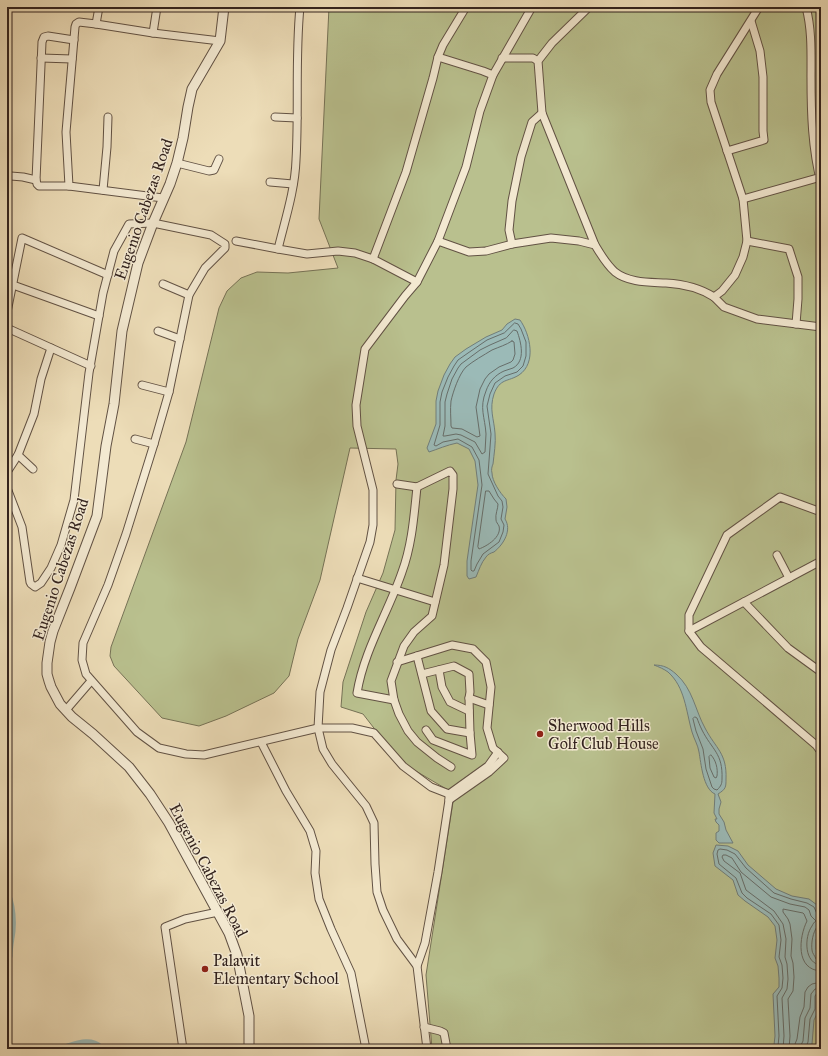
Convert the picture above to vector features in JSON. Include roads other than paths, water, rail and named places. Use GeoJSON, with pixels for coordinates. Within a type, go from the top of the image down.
{"type":"FeatureCollection","features":[{"type":"Feature","properties":{"kind":"street"},"geometry":{"type":"LineString","coordinates":[[96,24],[99,7]]}},
{"type":"Feature","properties":{"kind":"street"},"geometry":{"type":"LineString","coordinates":[[153,33],[157,7]]}},
{"type":"Feature","properties":{"kind":"street","name":"Eugenio Cabezas Road"},"geometry":{"type":"LineString","coordinates":[[224,7],[220,41],[192,89],[177,163],[138,263],[122,331],[114,404],[106,446],[97,516],[50,642],[47,674],[57,698],[72,717],[129,767],[150,794],[169,823],[218,912],[229,933],[237,955],[249,1016],[249,1049]]}},
{"type":"Feature","properties":{"kind":"street"},"geometry":{"type":"LineString","coordinates":[[278,249],[293,184],[296,161],[297,33],[300,7]]}},
{"type":"Feature","properties":{"kind":"street"},"geometry":{"type":"LineString","coordinates":[[373,259],[406,172],[426,107],[438,57],[443,45],[466,7]]}},
{"type":"Feature","properties":{"kind":"street"},"geometry":{"type":"LineString","coordinates":[[417,966],[398,939],[383,910],[377,892],[374,823],[366,806],[332,764],[323,749],[318,728],[320,692],[331,650],[370,542],[373,526],[373,490],[357,426],[356,406],[365,349],[417,282],[438,241],[466,167],[480,111],[493,75],[532,7]]}},
{"type":"Feature","properties":{"kind":"street"},"geometry":{"type":"LineString","coordinates":[[589,7],[552,43],[538,60],[542,113],[595,245],[605,262],[616,273],[633,280],[667,283],[707,292],[724,307],[757,320],[821,327]]}},
{"type":"Feature","properties":{"kind":"street"},"geometry":{"type":"LineString","coordinates":[[714,297],[722,291],[735,275],[743,257],[747,241],[743,199],[711,102],[710,90],[717,74],[759,7]]}},
{"type":"Feature","properties":{"kind":"street"},"geometry":{"type":"LineString","coordinates":[[743,199],[820,179],[814,146],[811,39],[806,7]]}},
{"type":"Feature","properties":{"kind":"street"},"geometry":{"type":"LineString","coordinates":[[727,151],[764,140],[763,77],[760,51],[751,20]]}},
{"type":"Feature","properties":{"kind":"street"},"geometry":{"type":"LineString","coordinates":[[69,186],[66,132],[75,27],[78,23],[96,24],[220,41]]}},
{"type":"Feature","properties":{"kind":"street"},"geometry":{"type":"LineString","coordinates":[[74,40],[46,36],[42,42],[37,184],[39,186],[69,186],[163,198]]}},
{"type":"Feature","properties":{"kind":"street"},"geometry":{"type":"LineString","coordinates":[[438,57],[493,75]]}},
{"type":"Feature","properties":{"kind":"street"},"geometry":{"type":"LineString","coordinates":[[41,58],[72,59]]}},
{"type":"Feature","properties":{"kind":"street"},"geometry":{"type":"LineString","coordinates":[[502,58],[533,58],[538,60]]}},
{"type":"Feature","properties":{"kind":"street"},"geometry":{"type":"LineString","coordinates":[[512,244],[509,230],[512,201],[521,157],[532,122],[542,113]]}},
{"type":"Feature","properties":{"kind":"street"},"geometry":{"type":"LineString","coordinates":[[103,190],[108,117]]}},
{"type":"Feature","properties":{"kind":"street"},"geometry":{"type":"LineString","coordinates":[[275,117],[297,118]]}},
{"type":"Feature","properties":{"kind":"street"},"geometry":{"type":"LineString","coordinates":[[177,163],[209,171],[214,170],[219,159]]}},
{"type":"Feature","properties":{"kind":"street"},"geometry":{"type":"LineString","coordinates":[[10,176],[36,180]]}},
{"type":"Feature","properties":{"kind":"street"},"geometry":{"type":"LineString","coordinates":[[270,182],[293,184]]}},
{"type":"Feature","properties":{"kind":"street"},"geometry":{"type":"LineString","coordinates":[[7,488],[22,527],[30,582],[35,587],[41,583],[51,568],[61,545],[74,500],[91,366],[103,292],[114,251],[128,224],[153,223],[211,235],[225,244],[225,248],[205,268],[189,296],[169,392],[126,534],[108,585],[83,643],[83,668],[91,681],[137,732],[159,748],[186,754],[204,755],[318,728],[352,728],[374,734],[403,766],[431,787],[449,797]]}},
{"type":"Feature","properties":{"kind":"street"},"geometry":{"type":"LineString","coordinates":[[7,312],[22,238],[108,275]]}},
{"type":"Feature","properties":{"kind":"street"},"geometry":{"type":"LineString","coordinates":[[438,241],[469,252],[486,251],[512,244],[550,238],[579,241],[595,245]]}},
{"type":"Feature","properties":{"kind":"street"},"geometry":{"type":"LineString","coordinates":[[236,241],[307,254],[338,250],[355,253],[373,259],[417,282]]}},
{"type":"Feature","properties":{"kind":"street"},"geometry":{"type":"LineString","coordinates":[[747,241],[789,249],[798,277],[796,324]]}},
{"type":"Feature","properties":{"kind":"street"},"geometry":{"type":"LineString","coordinates":[[13,284],[99,316]]}},
{"type":"Feature","properties":{"kind":"street"},"geometry":{"type":"LineString","coordinates":[[164,284],[189,296]]}},
{"type":"Feature","properties":{"kind":"street"},"geometry":{"type":"LineString","coordinates":[[7,328],[91,366]]}},
{"type":"Feature","properties":{"kind":"street"},"geometry":{"type":"LineString","coordinates":[[158,331],[180,339]]}},
{"type":"Feature","properties":{"kind":"street"},"geometry":{"type":"LineString","coordinates":[[7,472],[18,455],[34,414],[41,379],[51,348]]}},
{"type":"Feature","properties":{"kind":"street"},"geometry":{"type":"LineString","coordinates":[[142,384],[169,392]]}},
{"type":"Feature","properties":{"kind":"street"},"geometry":{"type":"LineString","coordinates":[[135,439],[154,444]]}},
{"type":"Feature","properties":{"kind":"street"},"geometry":{"type":"LineString","coordinates":[[18,455],[33,469]]}},
{"type":"Feature","properties":{"kind":"street"},"geometry":{"type":"LineString","coordinates":[[397,484],[418,488],[450,471],[453,475],[444,565],[432,616],[414,632],[404,646],[391,681],[394,700],[399,714],[408,730],[417,742],[451,767]]}},
{"type":"Feature","properties":{"kind":"street"},"geometry":{"type":"LineString","coordinates":[[394,700],[357,693],[359,681],[367,656],[403,571],[411,542],[418,488]]}},
{"type":"Feature","properties":{"kind":"street"},"geometry":{"type":"LineString","coordinates":[[821,512],[780,497],[727,535],[689,615],[689,631],[701,648],[819,743],[821,752]]}},
{"type":"Feature","properties":{"kind":"street"},"geometry":{"type":"LineString","coordinates":[[777,555],[789,578]]}},
{"type":"Feature","properties":{"kind":"street"},"geometry":{"type":"LineString","coordinates":[[689,631],[821,561]]}},
{"type":"Feature","properties":{"kind":"street"},"geometry":{"type":"LineString","coordinates":[[357,578],[435,602]]}},
{"type":"Feature","properties":{"kind":"street"},"geometry":{"type":"LineString","coordinates":[[744,602],[788,648],[821,672]]}},
{"type":"Feature","properties":{"kind":"street"},"geometry":{"type":"LineString","coordinates":[[397,662],[452,645],[473,649],[486,662],[490,687],[487,728],[493,748],[504,758],[489,772],[449,797]]}},
{"type":"Feature","properties":{"kind":"street"},"geometry":{"type":"LineString","coordinates":[[417,656],[431,711],[447,729],[470,733]]}},
{"type":"Feature","properties":{"kind":"street"},"geometry":{"type":"LineString","coordinates":[[422,674],[454,666],[469,674],[469,711],[472,755],[433,740],[426,730]]}},
{"type":"Feature","properties":{"kind":"street"},"geometry":{"type":"LineString","coordinates":[[439,670],[442,687],[450,702],[469,711]]}},
{"type":"Feature","properties":{"kind":"street"},"geometry":{"type":"LineString","coordinates":[[66,710],[91,681]]}},
{"type":"Feature","properties":{"kind":"street"},"geometry":{"type":"LineString","coordinates":[[469,698],[489,705]]}},
{"type":"Feature","properties":{"kind":"street"},"geometry":{"type":"LineString","coordinates":[[261,742],[286,791],[310,831],[316,851],[315,873],[319,899],[330,929],[351,973],[366,1049]]}},
{"type":"Feature","properties":{"kind":"street"},"geometry":{"type":"LineString","coordinates":[[427,1049],[417,966],[425,943],[438,872],[449,797],[488,766],[498,752]]}},
{"type":"Feature","properties":{"kind":"street"},"geometry":{"type":"LineString","coordinates":[[183,1049],[165,927],[185,919],[218,912]]}},
{"type":"Feature","properties":{"kind":"street"},"geometry":{"type":"LineString","coordinates":[[424,1028],[444,1033],[447,1049]]}},
{"type":"Feature","properties":{"kind":"water"},"geometry":{"type":"Polygon","coordinates":[[[515,319],[520,320],[527,333],[530,356],[525,370],[519,375],[499,385],[494,394],[492,404],[495,441],[492,476],[499,490],[506,499],[507,507],[505,519],[508,528],[506,537],[501,545],[484,559],[476,577],[469,579],[467,576],[467,561],[478,485],[475,461],[469,449],[457,443],[429,452],[427,448],[436,424],[436,401],[438,391],[450,364],[455,357],[466,349],[486,337],[502,330],[507,324],[515,319]]]}},
{"type":"Feature","properties":{"kind":"water"},"geometry":{"type":"Polygon","coordinates":[[[654,665],[664,666],[682,680],[690,693],[705,728],[723,757],[726,770],[726,784],[725,788],[718,794],[721,802],[719,814],[733,843],[719,843],[716,840],[716,833],[719,831],[719,825],[716,822],[715,819],[717,819],[714,813],[715,794],[711,791],[705,781],[698,749],[681,692],[674,678],[668,672],[654,665]]]}},
{"type":"Feature","properties":{"kind":"water"},"geometry":{"type":"Polygon","coordinates":[[[716,845],[728,846],[738,851],[748,865],[776,889],[792,896],[809,899],[817,905],[820,915],[820,926],[816,940],[816,949],[821,961],[821,979],[819,1010],[814,1020],[812,1044],[809,1049],[772,1049],[775,1036],[773,994],[779,987],[778,966],[775,958],[777,940],[775,926],[768,917],[738,895],[733,880],[715,866],[713,853],[716,845]]]}},
{"type":"Feature","properties":{"kind":"waterway"},"geometry":{"type":"LineString","coordinates":[[7,899],[10,911],[10,931],[7,956]]}},
{"type":"Feature","properties":{"kind":"waterway"},"geometry":{"type":"LineString","coordinates":[[68,1049],[88,1045],[92,1045],[99,1049]]}},
{"type":"Feature","properties":{"kind":"place","name":"Sherwood Hills Golf Club House"},"geometry":{"type":"Point","coordinates":[540,734]}},
{"type":"Feature","properties":{"kind":"place","name":"Palawit Elementary School"},"geometry":{"type":"Point","coordinates":[205,969]}}]}
